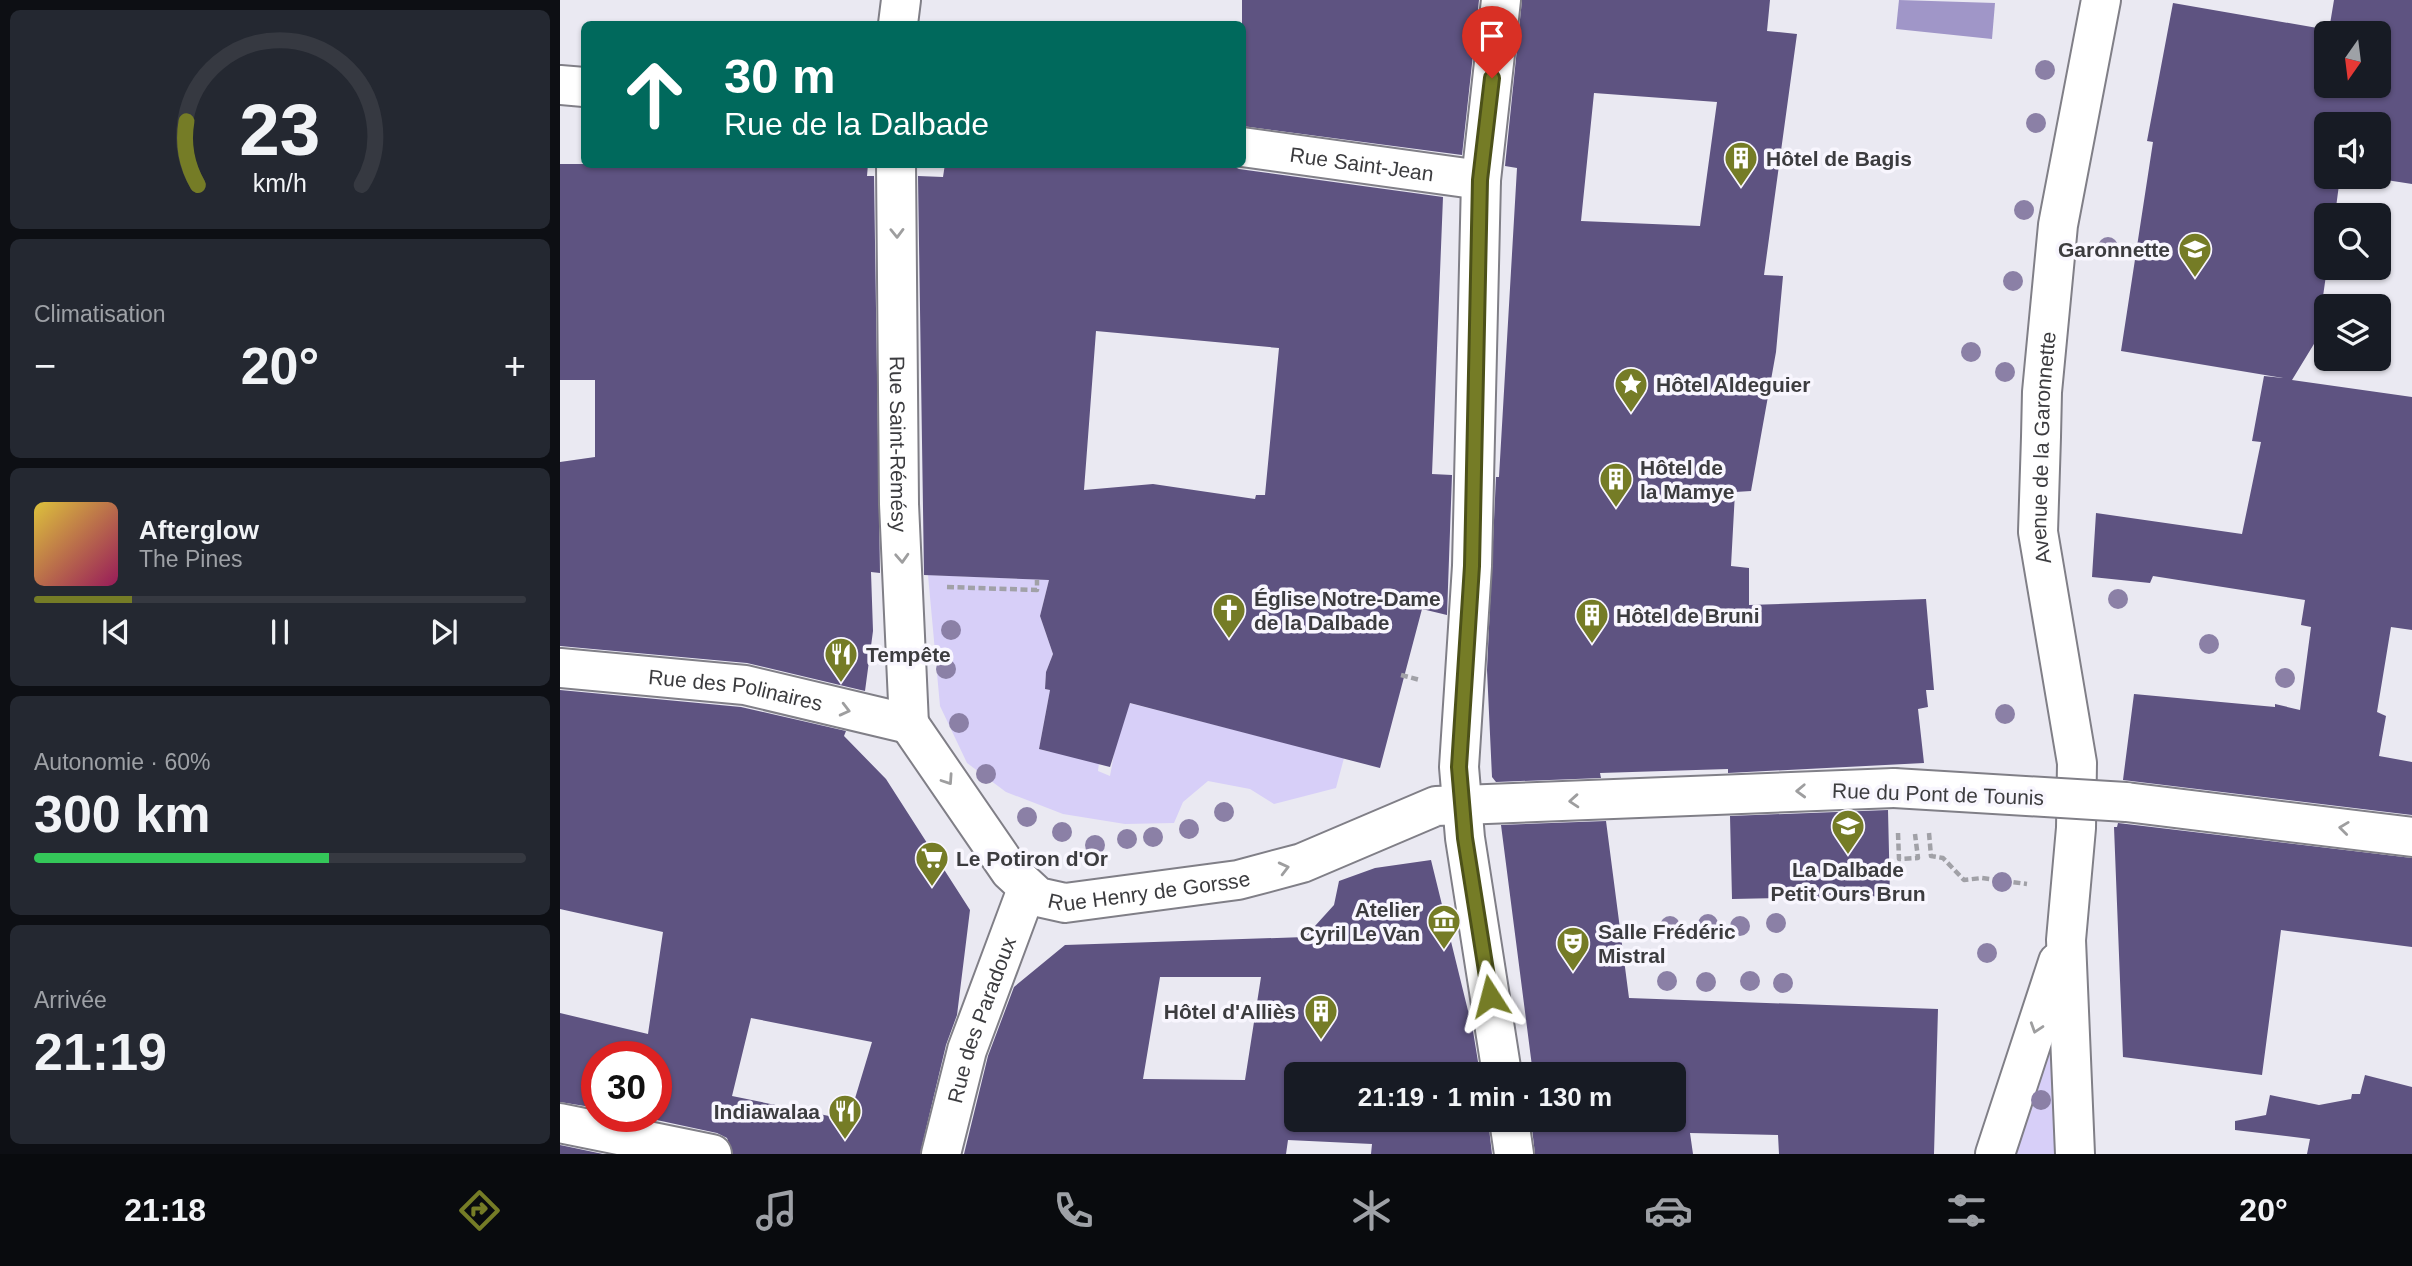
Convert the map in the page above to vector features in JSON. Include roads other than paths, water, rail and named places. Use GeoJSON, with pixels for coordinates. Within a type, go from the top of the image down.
{"type":"FeatureCollection","features":[{"type":"Feature","properties":{"kind":"street"},"geometry":{"type":"LineString","coordinates":[[898,21],[901,0]]}},
{"type":"Feature","properties":{"kind":"street"},"geometry":{"type":"LineString","coordinates":[[1500,0],[1480,180],[1472,566],[1459,767],[1462,806],[1500,1062]]}},
{"type":"Feature","properties":{"kind":"street","name":"Avenue de la Garonnette"},"geometry":{"type":"LineString","coordinates":[[2075,1154],[2066,940],[2076,828],[2077,762],[2038,532],[2042,392],[2058,225],[2101,0]]}},
{"type":"Feature","properties":{"kind":"street"},"geometry":{"type":"LineString","coordinates":[[560,85],[581,87]]}},
{"type":"Feature","properties":{"kind":"street","name":"Rue Saint-Jean"},"geometry":{"type":"LineString","coordinates":[[1246,148],[1480,180]]}},
{"type":"Feature","properties":{"kind":"street","name":"Rue Saint-Rémésy"},"geometry":{"type":"LineString","coordinates":[[896,168],[899,504],[909,724]]}},
{"type":"Feature","properties":{"kind":"street","name":"Rue des Polinaires"},"geometry":{"type":"LineString","coordinates":[[560,668],[745,685],[909,724]]}},
{"type":"Feature","properties":{"kind":"street","name":"Rue Henry de Gorsse"},"geometry":{"type":"LineString","coordinates":[[909,724],[1010,871],[1038,897],[1075,903],[1238,880],[1302,863],[1436,806],[1462,806]]}},
{"type":"Feature","properties":{"kind":"street","name":"Rue du Pont de Tounis"},"geometry":{"type":"LineString","coordinates":[[1462,806],[2126,802],[2412,837]]}},
{"type":"Feature","properties":{"kind":"street","name":"Rue des Paradoux"},"geometry":{"type":"LineString","coordinates":[[940,1154],[967,1050],[1027,888]]}},
{"type":"Feature","properties":{"kind":"street","name":"Avenue de la Garonnette"},"geometry":{"type":"LineString","coordinates":[[1995,1154],[2066,940]]}},
{"type":"Feature","properties":{"kind":"street"},"geometry":{"type":"LineString","coordinates":[[560,1123],[712,1154]]}},
{"type":"Feature","properties":{"kind":"street"},"geometry":{"type":"LineString","coordinates":[[1511,1132],[1514,1154]]}},
{"type":"Feature","properties":{"kind":"place","name":"Hôtel de Bagis"},"geometry":{"type":"Point","coordinates":[1741,188]}},
{"type":"Feature","properties":{"kind":"place","name":"Garonnette"},"geometry":{"type":"Point","coordinates":[2195,279]}},
{"type":"Feature","properties":{"kind":"place","name":"Hôtel Aldeguier"},"geometry":{"type":"Point","coordinates":[1631,414]}},
{"type":"Feature","properties":{"kind":"place","name":"Hôtel de la Mamye"},"geometry":{"type":"Point","coordinates":[1616,509]}},
{"type":"Feature","properties":{"kind":"place","name":"Église Notre-Dame de la Dalbade"},"geometry":{"type":"Point","coordinates":[1229,640]}},
{"type":"Feature","properties":{"kind":"place","name":"Hôtel de Bruni"},"geometry":{"type":"Point","coordinates":[1592,645]}},
{"type":"Feature","properties":{"kind":"place","name":"Tempête"},"geometry":{"type":"Point","coordinates":[841,684]}},
{"type":"Feature","properties":{"kind":"place","name":"La Dalbade Petit Ours Brun"},"geometry":{"type":"Point","coordinates":[1848,856]}},
{"type":"Feature","properties":{"kind":"place","name":"Le Potiron d'Or"},"geometry":{"type":"Point","coordinates":[932,888]}},
{"type":"Feature","properties":{"kind":"place","name":"Atelier Cyril Le Van"},"geometry":{"type":"Point","coordinates":[1444,951]}},
{"type":"Feature","properties":{"kind":"place","name":"Salle Frédéric Mistral"},"geometry":{"type":"Point","coordinates":[1573,973]}},
{"type":"Feature","properties":{"kind":"place","name":"Hôtel d'Alliès"},"geometry":{"type":"Point","coordinates":[1321,1041]}},
{"type":"Feature","properties":{"kind":"place","name":"Indiawalaa"},"geometry":{"type":"Point","coordinates":[845,1141]}}]}
